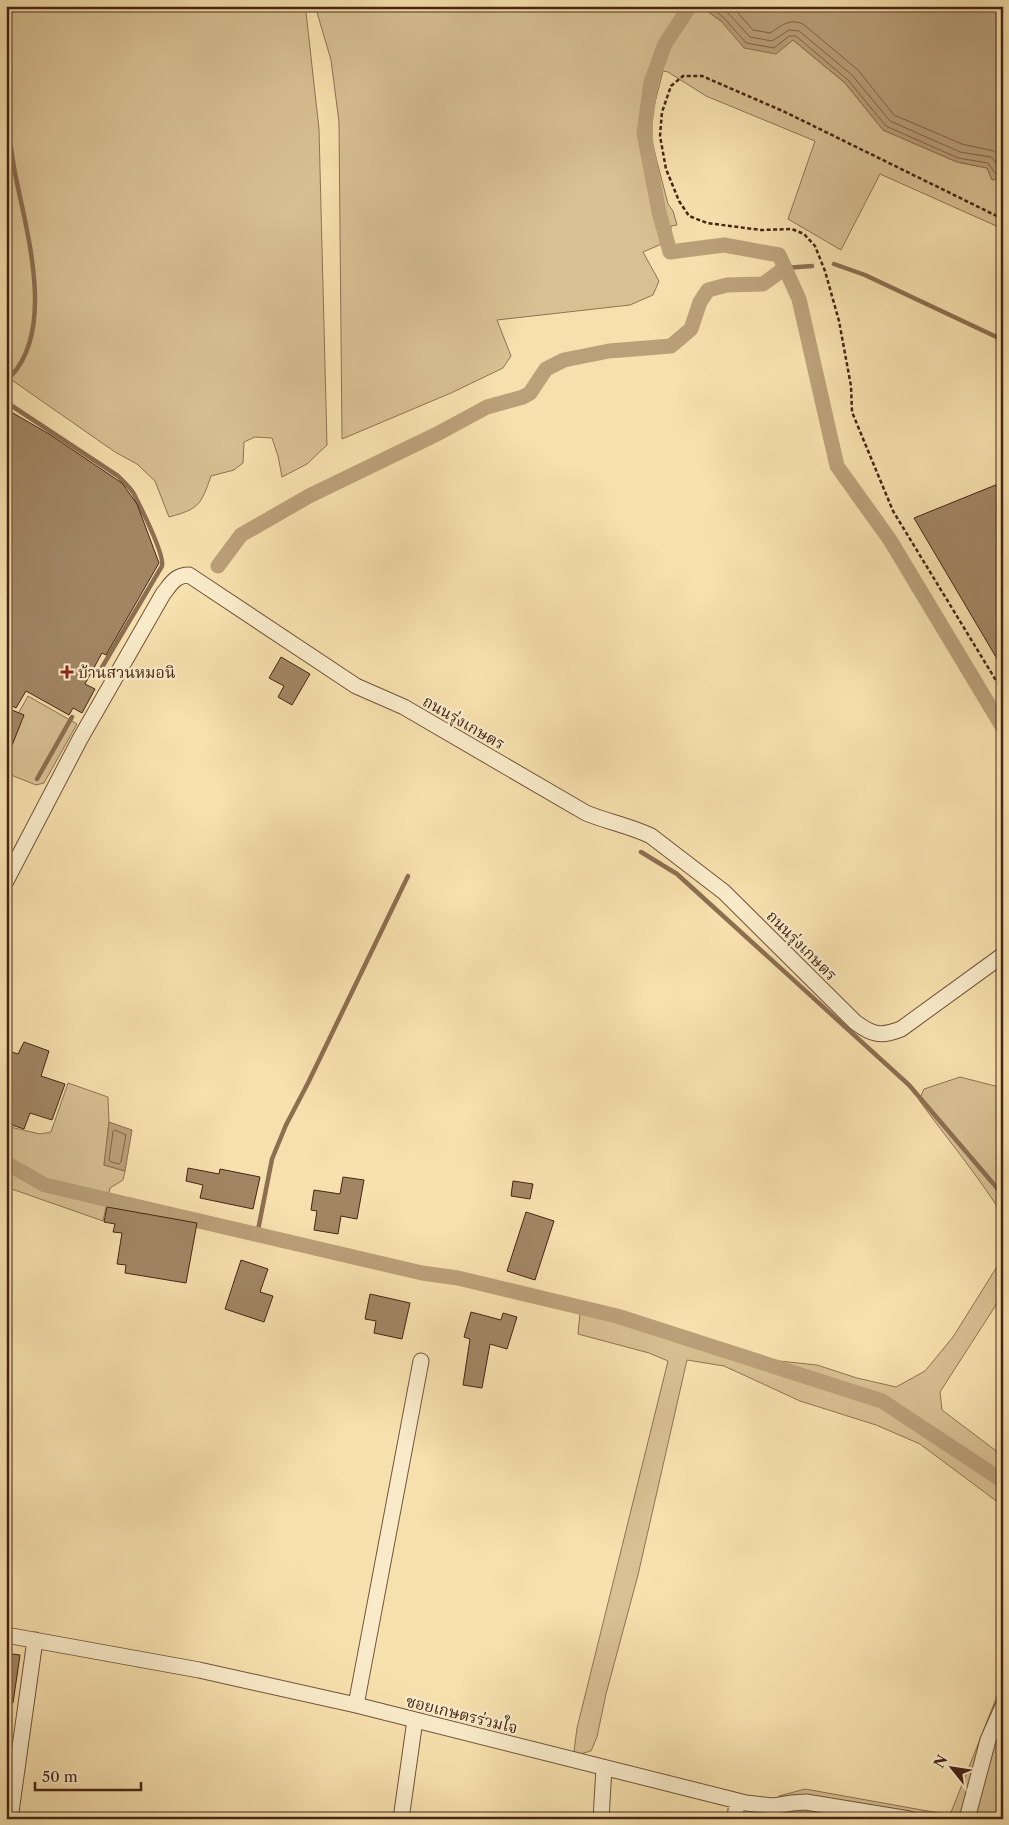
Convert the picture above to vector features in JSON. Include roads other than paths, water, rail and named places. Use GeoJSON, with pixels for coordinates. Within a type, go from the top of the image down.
{"type":"FeatureCollection","features":[{"type":"Feature","properties":{"kind":"street","name":"ถนนรุ่งเกษตร"},"geometry":{"type":"LineString","coordinates":[[6,881],[80,739],[163,594],[175,579],[182,575],[189,575],[356,686],[404,707],[586,813],[651,836],[724,892],[866,1031],[889,1034],[901,1029],[1003,955]]}},
{"type":"Feature","properties":{"kind":"street"},"geometry":{"type":"LineString","coordinates":[[356,1705],[421,1361]]}},
{"type":"Feature","properties":{"kind":"street","name":"ซอยเกษตรร่วมใจ"},"geometry":{"type":"LineString","coordinates":[[6,1635],[200,1670],[356,1705],[737,1801],[774,1806],[792,1802],[806,1802],[909,1819]]}},
{"type":"Feature","properties":{"kind":"street"},"geometry":{"type":"LineString","coordinates":[[10,1819],[35,1640]]}},
{"type":"Feature","properties":{"kind":"street"},"geometry":{"type":"LineString","coordinates":[[968,1819],[988,1740],[1003,1706]]}},
{"type":"Feature","properties":{"kind":"street"},"geometry":{"type":"LineString","coordinates":[[401,1819],[415,1720]]}},
{"type":"Feature","properties":{"kind":"street"},"geometry":{"type":"LineString","coordinates":[[601,1819],[604,1768]]}},
{"type":"Feature","properties":{"kind":"street"},"geometry":{"type":"LineString","coordinates":[[734,1819],[737,1801]]}},
{"type":"Feature","properties":{"kind":"water"},"geometry":{"type":"Polygon","coordinates":[[[700,6],[1003,6],[1003,177],[992,180],[987,168],[957,162],[883,130],[845,83],[793,40],[776,54],[744,48],[721,21],[700,6]]]}},
{"type":"Feature","properties":{"kind":"water"},"geometry":{"type":"Polygon","coordinates":[[[109,1122],[132,1130],[125,1171],[104,1165],[109,1122]]]}},
{"type":"Feature","properties":{"kind":"waterway"},"geometry":{"type":"LineString","coordinates":[[690,6],[665,44],[651,82],[644,133],[659,212],[670,252],[724,245],[779,255],[799,299],[837,466],[890,540],[1003,728]]}},
{"type":"Feature","properties":{"kind":"waterway"},"geometry":{"type":"LineString","coordinates":[[6,108],[14,165],[30,250],[35,306],[32,332],[25,356],[11,376]]}},
{"type":"Feature","properties":{"kind":"waterway"},"geometry":{"type":"LineString","coordinates":[[834,264],[865,275],[1003,340]]}},
{"type":"Feature","properties":{"kind":"waterway"},"geometry":{"type":"LineString","coordinates":[[785,268],[812,266]]}},
{"type":"Feature","properties":{"kind":"waterway"},"geometry":{"type":"LineString","coordinates":[[218,566],[241,535],[309,496],[437,434],[487,407],[523,397],[530,393],[546,369],[564,360],[609,351],[671,346],[691,329],[700,302],[708,290],[727,285],[763,284],[785,268]]}},
{"type":"Feature","properties":{"kind":"waterway"},"geometry":{"type":"LineString","coordinates":[[6,402],[118,476],[134,494],[160,552],[162,566],[98,674]]}},
{"type":"Feature","properties":{"kind":"waterway"},"geometry":{"type":"LineString","coordinates":[[37,779],[72,717]]}},
{"type":"Feature","properties":{"kind":"waterway"},"geometry":{"type":"LineString","coordinates":[[641,852],[677,874],[909,1085],[1003,1195]]}},
{"type":"Feature","properties":{"kind":"waterway"},"geometry":{"type":"LineString","coordinates":[[257,1235],[272,1159],[286,1125],[408,876]]}},
{"type":"Feature","properties":{"kind":"waterway"},"geometry":{"type":"LineString","coordinates":[[6,1163],[45,1185],[422,1273],[458,1278],[617,1316],[882,1401],[1003,1481]]}},
{"type":"Feature","properties":{"kind":"place","name":"บ้านสวนหมอนิ"},"geometry":{"type":"Point","coordinates":[67,672]}}]}
